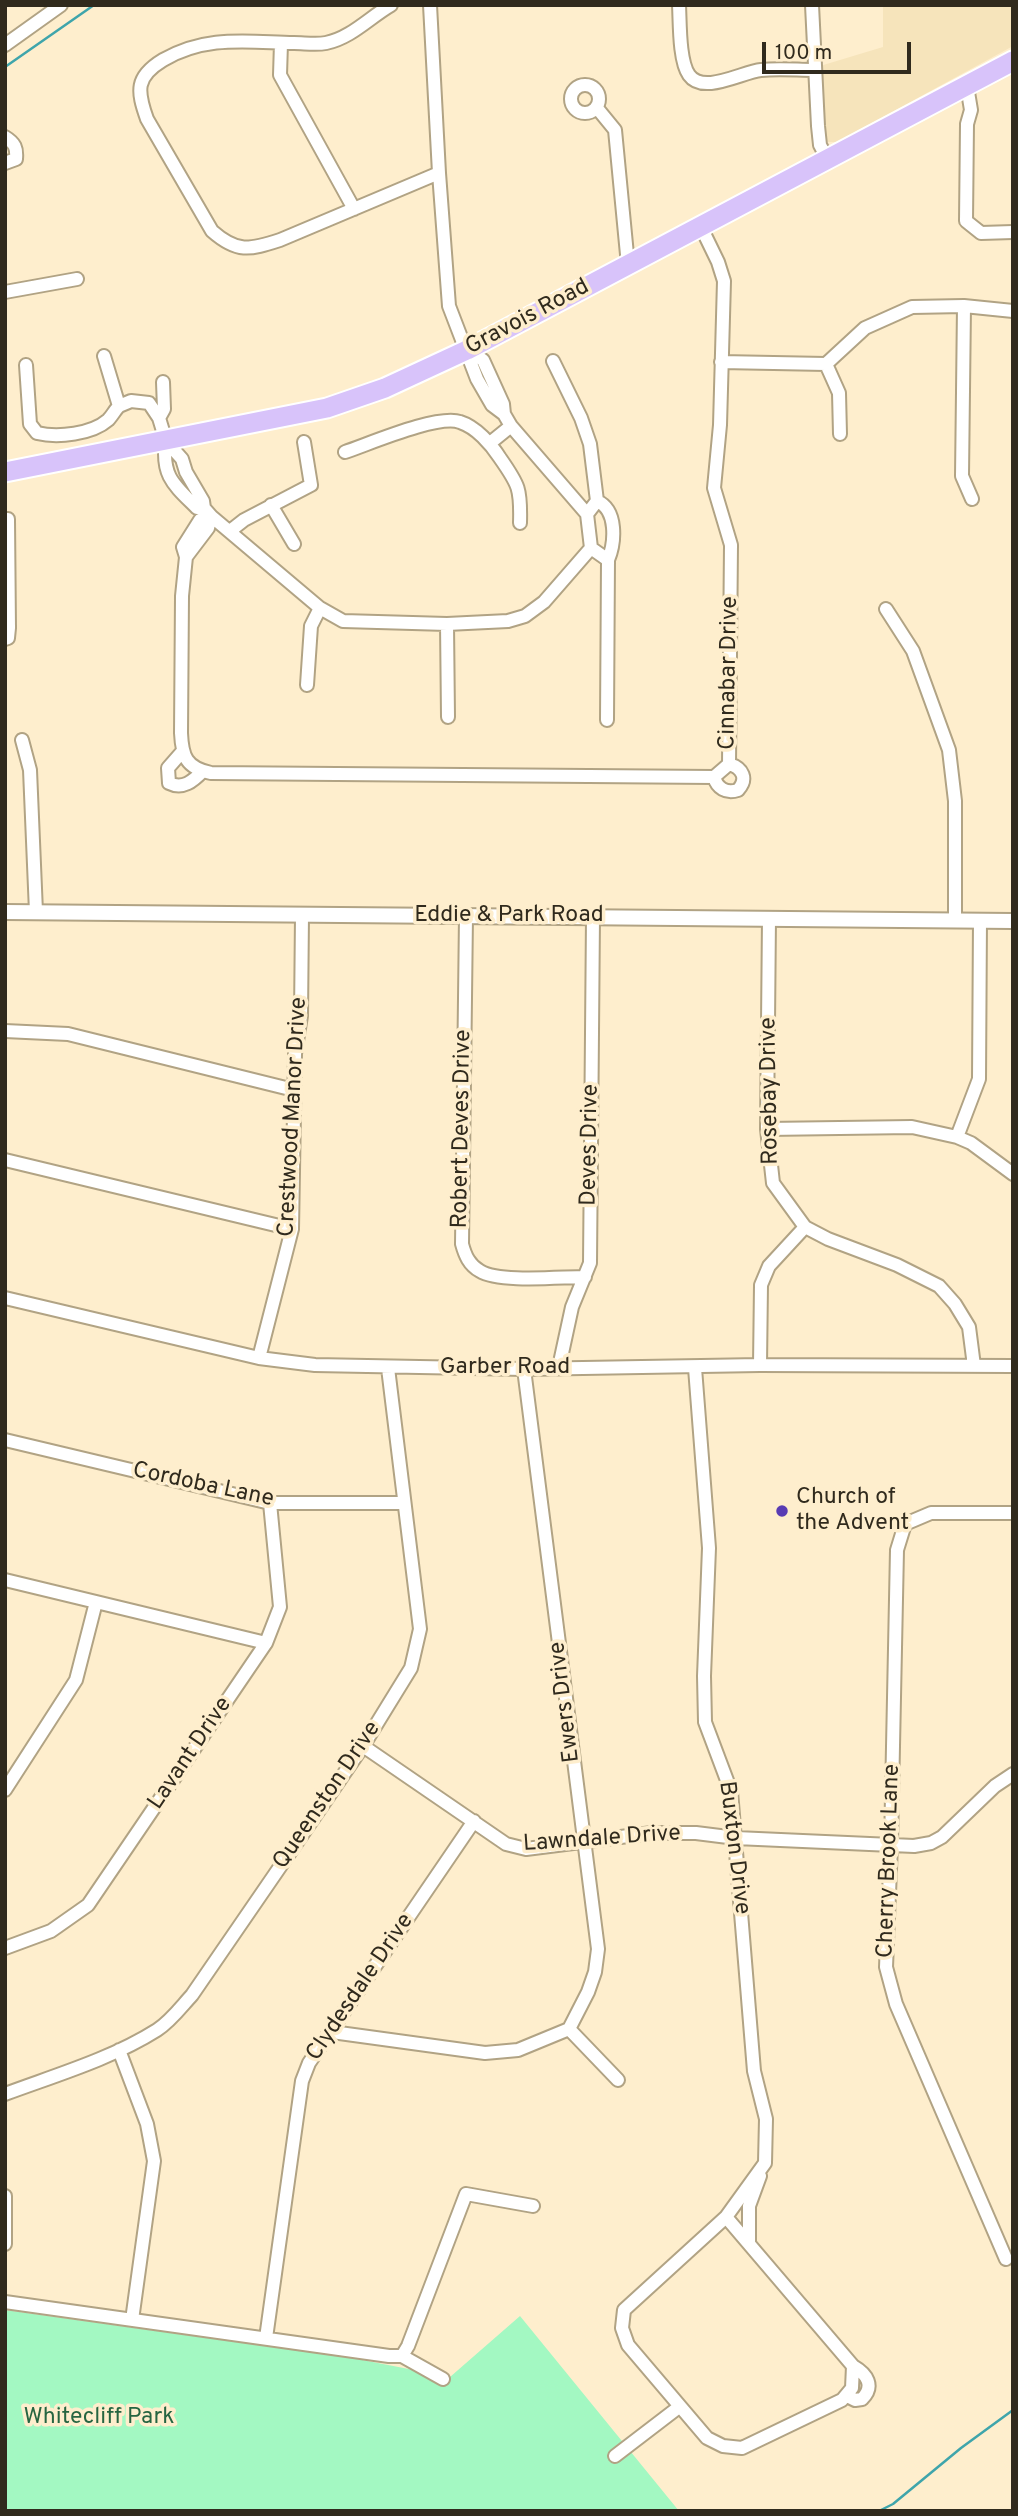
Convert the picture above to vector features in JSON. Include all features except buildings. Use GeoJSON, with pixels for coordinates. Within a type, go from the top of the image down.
{"type":"FeatureCollection","features":[{"type":"Feature","properties":{"kind":"main road","name":"Gravois Road"},"geometry":{"type":"LineString","coordinates":[[5,472],[327,408],[385,387],[467,350],[1013,61]]}},
{"type":"Feature","properties":{"kind":"street"},"geometry":{"type":"LineString","coordinates":[[5,46],[61,5]]}},
{"type":"Feature","properties":{"kind":"street"},"geometry":{"type":"LineString","coordinates":[[391,5],[350,34],[326,43],[216,41],[192,46],[152,67],[140,82],[139,93],[147,119],[212,231],[228,245],[254,248],[439,173]]}},
{"type":"Feature","properties":{"kind":"street"},"geometry":{"type":"LineString","coordinates":[[26,365],[30,424],[37,433],[50,436],[93,429],[110,419],[118,406],[131,401],[149,403],[159,418],[166,441],[164,464],[176,487],[197,508],[207,512],[320,608],[343,621],[447,624],[508,621],[525,616],[544,602],[591,548],[587,514],[503,414],[503,404],[483,360],[467,350],[449,306],[430,5]]}},
{"type":"Feature","properties":{"kind":"street"},"geometry":{"type":"LineString","coordinates":[[679,5],[683,60],[689,76],[699,82],[710,83],[759,70],[815,70]]}},
{"type":"Feature","properties":{"kind":"street"},"geometry":{"type":"LineString","coordinates":[[812,5],[820,145],[828,160]]}},
{"type":"Feature","properties":{"kind":"street"},"geometry":{"type":"LineString","coordinates":[[281,43],[280,75],[354,209]]}},
{"type":"Feature","properties":{"kind":"street"},"geometry":{"type":"LineString","coordinates":[[967,86],[971,110],[967,124],[966,220],[981,233],[1013,232]]}},
{"type":"Feature","properties":{"kind":"street"},"geometry":{"type":"LineString","coordinates":[[597,108],[615,130],[628,265]]}},
{"type":"Feature","properties":{"kind":"street"},"geometry":{"type":"LineString","coordinates":[[5,137],[14,143],[16,151],[16,159],[5,163]]}},
{"type":"Feature","properties":{"kind":"street","name":"Cinnabar Drive"},"geometry":{"type":"LineString","coordinates":[[203,771],[183,786],[169,783],[168,768],[182,752],[190,764],[203,771],[714,777],[729,764],[731,545],[714,488],[720,425],[724,281],[701,227]]}},
{"type":"Feature","properties":{"kind":"street"},"geometry":{"type":"LineString","coordinates":[[5,292],[78,279]]}},
{"type":"Feature","properties":{"kind":"street"},"geometry":{"type":"LineString","coordinates":[[721,362],[826,364],[865,328],[912,307],[964,306],[1013,311]]}},
{"type":"Feature","properties":{"kind":"street"},"geometry":{"type":"LineString","coordinates":[[964,306],[962,476],[972,499]]}},
{"type":"Feature","properties":{"kind":"street"},"geometry":{"type":"LineString","coordinates":[[104,356],[118,406]]}},
{"type":"Feature","properties":{"kind":"street"},"geometry":{"type":"LineString","coordinates":[[553,361],[581,418],[590,444],[597,501],[587,514]]}},
{"type":"Feature","properties":{"kind":"street"},"geometry":{"type":"LineString","coordinates":[[826,364],[839,393],[840,433]]}},
{"type":"Feature","properties":{"kind":"street"},"geometry":{"type":"LineString","coordinates":[[159,418],[164,410],[163,382]]}},
{"type":"Feature","properties":{"kind":"street"},"geometry":{"type":"LineString","coordinates":[[345,452],[429,424],[447,420],[461,422],[490,443],[517,483],[521,495],[520,523]]}},
{"type":"Feature","properties":{"kind":"street"},"geometry":{"type":"LineString","coordinates":[[490,443],[511,426]]}},
{"type":"Feature","properties":{"kind":"street"},"geometry":{"type":"LineString","coordinates":[[166,441],[183,459],[186,472],[207,512]]}},
{"type":"Feature","properties":{"kind":"street"},"geometry":{"type":"LineString","coordinates":[[230,531],[244,520],[311,485],[304,442]]}},
{"type":"Feature","properties":{"kind":"street"},"geometry":{"type":"LineString","coordinates":[[597,501],[604,504],[611,515],[612,549],[608,560],[607,720]]}},
{"type":"Feature","properties":{"kind":"street"},"geometry":{"type":"LineString","coordinates":[[271,505],[294,544]]}},
{"type":"Feature","properties":{"kind":"street"},"geometry":{"type":"LineString","coordinates":[[182,752],[184,547],[207,512]]}},
{"type":"Feature","properties":{"kind":"street"},"geometry":{"type":"LineString","coordinates":[[5,519],[8,519],[9,614],[8,638],[5,639]]}},
{"type":"Feature","properties":{"kind":"street"},"geometry":{"type":"LineString","coordinates":[[591,548],[608,560]]}},
{"type":"Feature","properties":{"kind":"street"},"geometry":{"type":"LineString","coordinates":[[307,685],[310,626],[320,608]]}},
{"type":"Feature","properties":{"kind":"street"},"geometry":{"type":"LineString","coordinates":[[886,609],[913,651],[949,750],[955,800],[954,920]]}},
{"type":"Feature","properties":{"kind":"street"},"geometry":{"type":"LineString","coordinates":[[447,624],[448,717]]}},
{"type":"Feature","properties":{"kind":"street"},"geometry":{"type":"LineString","coordinates":[[22,740],[30,769],[36,912]]}},
{"type":"Feature","properties":{"kind":"street"},"geometry":{"type":"LineString","coordinates":[[714,777],[720,788],[726,791],[737,790],[743,783],[743,775],[738,767],[729,764]]}},
{"type":"Feature","properties":{"kind":"street","name":"Eddie & Park Road"},"geometry":{"type":"LineString","coordinates":[[5,912],[1013,921]]}},
{"type":"Feature","properties":{"kind":"street","name":"Crestwood Manor Drive"},"geometry":{"type":"LineString","coordinates":[[259,1358],[292,1229],[295,1054],[301,1016],[302,915]]}},
{"type":"Feature","properties":{"kind":"street","name":"Robert Deves Drive"},"geometry":{"type":"LineString","coordinates":[[466,916],[462,1244],[472,1265],[478,1271],[493,1277],[585,1277]]}},
{"type":"Feature","properties":{"kind":"street","name":"Deves Drive"},"geometry":{"type":"LineString","coordinates":[[559,1367],[572,1307],[590,1264],[593,917]]}},
{"type":"Feature","properties":{"kind":"street","name":"Rosebay Drive"},"geometry":{"type":"LineString","coordinates":[[769,918],[767,1129],[773,1183],[805,1227],[940,1286],[969,1327],[974,1366]]}},
{"type":"Feature","properties":{"kind":"street"},"geometry":{"type":"LineString","coordinates":[[957,1137],[979,1079],[980,920]]}},
{"type":"Feature","properties":{"kind":"street"},"geometry":{"type":"LineString","coordinates":[[5,1031],[68,1034],[294,1090]]}},
{"type":"Feature","properties":{"kind":"street"},"geometry":{"type":"LineString","coordinates":[[767,1129],[912,1127],[957,1137],[984,1151],[1013,1174]]}},
{"type":"Feature","properties":{"kind":"street"},"geometry":{"type":"LineString","coordinates":[[5,1160],[292,1229]]}},
{"type":"Feature","properties":{"kind":"street"},"geometry":{"type":"LineString","coordinates":[[760,1366],[761,1285],[769,1266],[805,1227]]}},
{"type":"Feature","properties":{"kind":"street","name":"Garber Road"},"geometry":{"type":"LineString","coordinates":[[5,1298],[259,1358],[315,1366],[524,1369],[1013,1366]]}},
{"type":"Feature","properties":{"kind":"street","name":"Queenston Drive"},"geometry":{"type":"LineString","coordinates":[[5,2094],[119,2050],[158,2029],[173,2017],[192,1995],[363,1746],[411,1668],[420,1629],[388,1368]]}},
{"type":"Feature","properties":{"kind":"street","name":"Buxton Drive"},"geometry":{"type":"LineString","coordinates":[[695,1368],[709,1548],[705,1722],[730,1791],[754,2071],[766,2119],[765,2163],[749,2206],[749,2242]]}},
{"type":"Feature","properties":{"kind":"street","name":"Ewers Drive"},"geometry":{"type":"LineString","coordinates":[[524,1369],[598,1950],[595,1972],[588,1992],[569,2029]]}},
{"type":"Feature","properties":{"kind":"street","name":"Cordoba Lane"},"geometry":{"type":"LineString","coordinates":[[5,1440],[270,1503],[404,1503]]}},
{"type":"Feature","properties":{"kind":"street","name":"Lavant Drive"},"geometry":{"type":"LineString","coordinates":[[5,1948],[51,1931],[88,1905],[266,1643],[280,1607],[270,1503]]}},
{"type":"Feature","properties":{"kind":"street","name":"Cherry Brook Lane"},"geometry":{"type":"LineString","coordinates":[[1006,2259],[896,2004],[886,1967],[897,1550],[905,1524],[930,1513],[1013,1513]]}},
{"type":"Feature","properties":{"kind":"street"},"geometry":{"type":"LineString","coordinates":[[5,1580],[266,1643]]}},
{"type":"Feature","properties":{"kind":"street"},"geometry":{"type":"LineString","coordinates":[[5,1790],[76,1680],[96,1602]]}},
{"type":"Feature","properties":{"kind":"street","name":"Lawndale Drive"},"geometry":{"type":"LineString","coordinates":[[363,1746],[506,1844],[516,1848],[652,1833],[696,1833],[736,1838],[914,1846],[942,1837],[995,1786],[1013,1774]]}},
{"type":"Feature","properties":{"kind":"street","name":"Clydesdale Drive"},"geometry":{"type":"LineString","coordinates":[[266,2338],[302,2081],[309,2063],[474,1821]]}},
{"type":"Feature","properties":{"kind":"street"},"geometry":{"type":"LineString","coordinates":[[332,2032],[485,2053],[518,2050],[569,2029],[618,2080]]}},
{"type":"Feature","properties":{"kind":"street"},"geometry":{"type":"LineString","coordinates":[[119,2050],[147,2124],[154,2161],[132,2320]]}},
{"type":"Feature","properties":{"kind":"street"},"geometry":{"type":"LineString","coordinates":[[726,2217],[853,2366],[852,2388],[842,2400],[742,2448],[723,2446],[707,2438],[628,2345],[622,2329],[624,2310],[726,2217],[765,2163]]}},
{"type":"Feature","properties":{"kind":"street"},"geometry":{"type":"LineString","coordinates":[[402,2356],[466,2194],[533,2206]]}},
{"type":"Feature","properties":{"kind":"street"},"geometry":{"type":"LineString","coordinates":[[5,2196],[5,2244]]}},
{"type":"Feature","properties":{"kind":"street"},"geometry":{"type":"LineString","coordinates":[[5,2302],[389,2357],[402,2356],[443,2379]]}},
{"type":"Feature","properties":{"kind":"street"},"geometry":{"type":"LineString","coordinates":[[614,2456],[679,2407]]}},
{"type":"Feature","properties":{"kind":"shaded area"},"geometry":{"type":"Polygon","coordinates":[[[883,5],[1013,5],[1013,46],[837,142],[828,142],[824,135],[820,66],[883,47],[883,5]]]}},
{"type":"Feature","properties":{"kind":"green space","name":"Whitecliff Park"},"geometry":{"type":"Polygon","coordinates":[[[5,2310],[352,2358],[450,2377],[520,2316],[679,2511],[5,2511],[5,2310]]]}},
{"type":"Feature","properties":{"kind":"waterway"},"geometry":{"type":"LineString","coordinates":[[5,67],[94,5]]}},
{"type":"Feature","properties":{"kind":"waterway"},"geometry":{"type":"LineString","coordinates":[[879,2511],[893,2504],[961,2448],[1013,2410]]}},
{"type":"Feature","properties":{"kind":"place","name":"Church of the Advent"},"geometry":{"type":"Point","coordinates":[782,1511]}}]}
